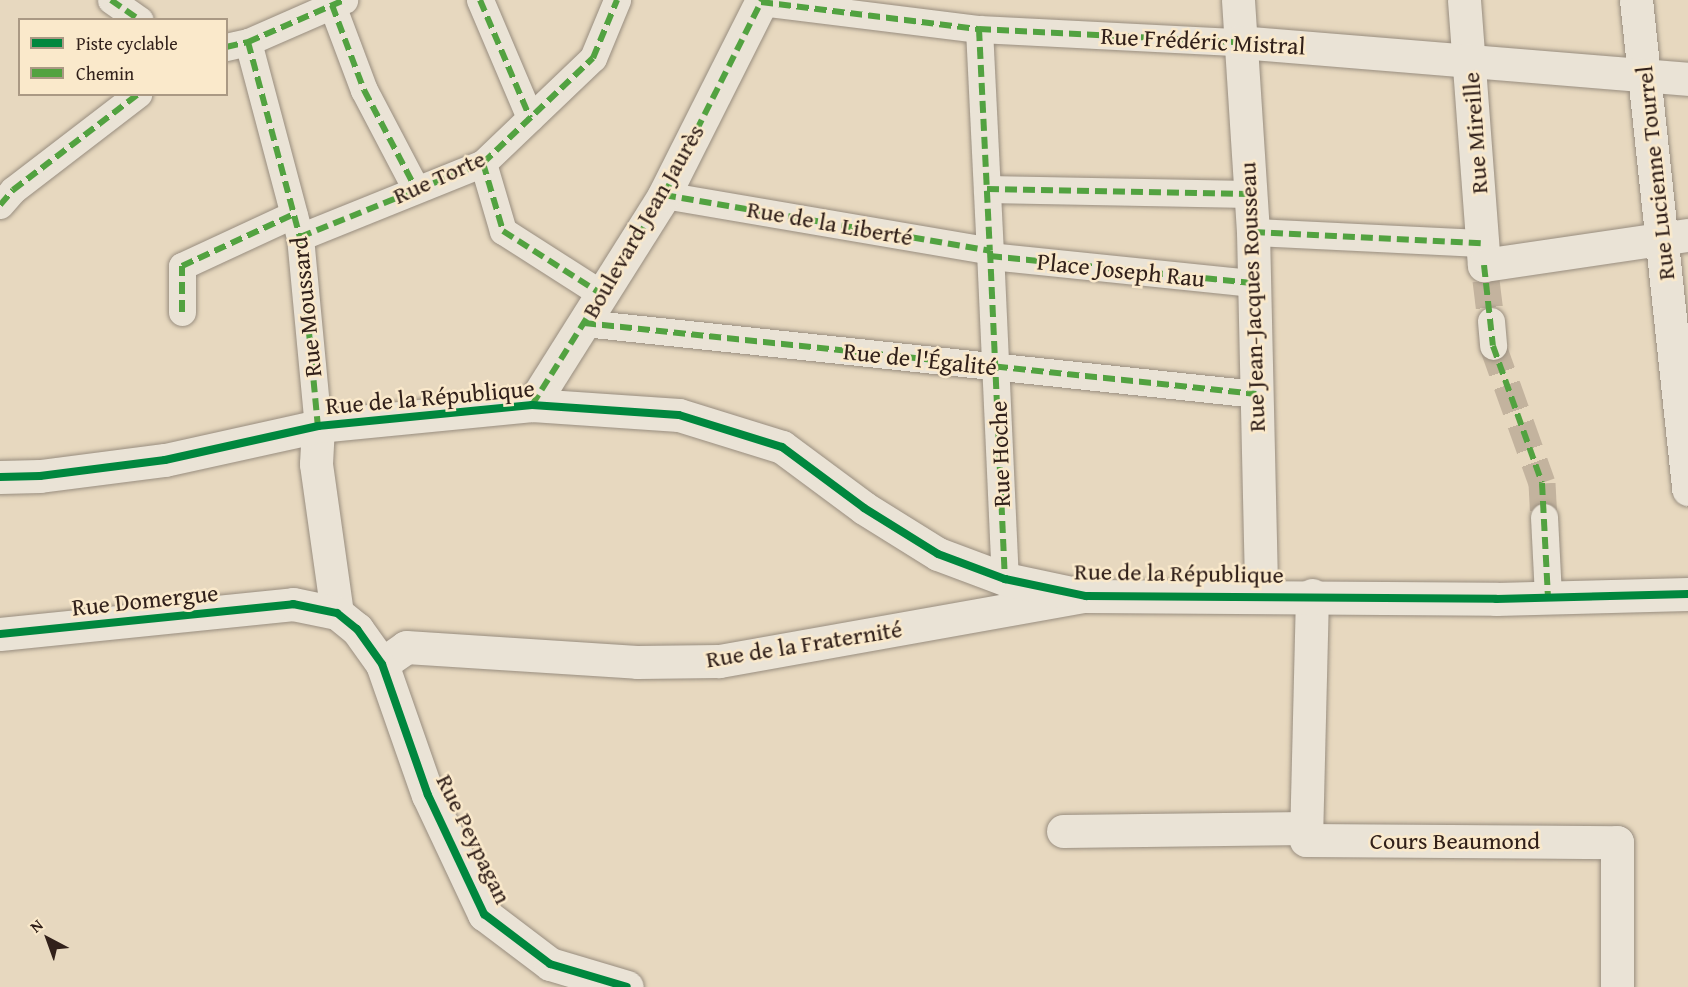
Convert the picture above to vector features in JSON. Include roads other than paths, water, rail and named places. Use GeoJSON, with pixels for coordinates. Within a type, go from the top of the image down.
{"type":"FeatureCollection","features":[{"type":"Feature","properties":{"kind":"street"},"geometry":{"type":"LineString","coordinates":[[111,0],[137,18]]}},
{"type":"Feature","properties":{"kind":"street"},"geometry":{"type":"LineString","coordinates":[[480,0],[530,118]]}},
{"type":"Feature","properties":{"kind":"street","name":"Rue Torte"},"geometry":{"type":"LineString","coordinates":[[182,312],[182,266],[297,226],[416,189],[483,163],[593,58],[617,0]]}},
{"type":"Feature","properties":{"kind":"street","name":"Rue Jean-Jacques Rousseau"},"geometry":{"type":"LineString","coordinates":[[1238,0],[1252,232],[1262,594]]}},
{"type":"Feature","properties":{"kind":"street","name":"Rue Mireille"},"geometry":{"type":"LineString","coordinates":[[1464,0],[1484,263]]}},
{"type":"Feature","properties":{"kind":"street","name":"Rue Lucienne Tourrel"},"geometry":{"type":"LineString","coordinates":[[1636,0],[1645,78],[1675,238],[1687,473]]}},
{"type":"Feature","properties":{"kind":"street","name":"Rue Frédéric Mistral"},"geometry":{"type":"LineString","coordinates":[[762,1],[979,29],[1239,42],[1470,58],[1645,78],[1688,79]]}},
{"type":"Feature","properties":{"kind":"street","name":"Boulevard Jean Jaurès"},"geometry":{"type":"LineString","coordinates":[[532,405],[584,323],[600,293],[664,195],[762,1]]}},
{"type":"Feature","properties":{"kind":"street"},"geometry":{"type":"LineString","coordinates":[[237,44],[338,3],[364,90],[416,189]]}},
{"type":"Feature","properties":{"kind":"street","name":"Rue Hoche"},"geometry":{"type":"LineString","coordinates":[[979,29],[1005,579]]}},
{"type":"Feature","properties":{"kind":"street","name":"Rue Moussard"},"geometry":{"type":"LineString","coordinates":[[237,44],[297,226],[318,426],[316,464],[337,613]]}},
{"type":"Feature","properties":{"kind":"street"},"geometry":{"type":"LineString","coordinates":[[0,205],[13,190],[135,96]]}},
{"type":"Feature","properties":{"kind":"street"},"geometry":{"type":"LineString","coordinates":[[483,163],[503,231],[600,293]]}},
{"type":"Feature","properties":{"kind":"street"},"geometry":{"type":"LineString","coordinates":[[987,189],[1249,194]]}},
{"type":"Feature","properties":{"kind":"street","name":"Rue de la Liberté"},"geometry":{"type":"LineString","coordinates":[[664,195],[990,253]]}},
{"type":"Feature","properties":{"kind":"street"},"geometry":{"type":"LineString","coordinates":[[1252,232],[1484,263],[1675,238]]}},
{"type":"Feature","properties":{"kind":"street","name":"Place Joseph Rau"},"geometry":{"type":"LineString","coordinates":[[990,253],[1252,283]]}},
{"type":"Feature","properties":{"kind":"street","name":"Rue de l'Égalité"},"geometry":{"type":"LineString","coordinates":[[584,323],[1256,394]]}},
{"type":"Feature","properties":{"kind":"street","name":"Rue de la République"},"geometry":{"type":"LineString","coordinates":[[0,477],[40,476],[165,460],[318,426],[532,405],[679,415],[782,447],[864,508],[938,554],[1005,579],[1086,596],[1262,594],[1496,599],[1688,594]]}},
{"type":"Feature","properties":{"kind":"street"},"geometry":{"type":"LineString","coordinates":[[1544,517],[1548,596]]}},
{"type":"Feature","properties":{"kind":"street"},"geometry":{"type":"LineString","coordinates":[[1063,831],[1306,828],[1312,595]]}},
{"type":"Feature","properties":{"kind":"street","name":"Rue de la Fraternité"},"geometry":{"type":"LineString","coordinates":[[381,664],[406,647],[637,662],[719,661],[1086,596]]}},
{"type":"Feature","properties":{"kind":"street","name":"Rue Domergue"},"geometry":{"type":"LineString","coordinates":[[0,634],[293,604],[337,613]]}},
{"type":"Feature","properties":{"kind":"street","name":"Rue Peypagan"},"geometry":{"type":"LineString","coordinates":[[337,613],[357,629],[381,664],[428,795],[484,914],[550,976],[627,987]]}},
{"type":"Feature","properties":{"kind":"street","name":"Cours Beaumond"},"geometry":{"type":"LineString","coordinates":[[1306,828],[1306,840],[1617,842],[1617,987]]}},
{"type":"Feature","properties":{"kind":"tunnel"},"geometry":{"type":"LineString","coordinates":[[1486,280],[1491,321]]}},
{"type":"Feature","properties":{"kind":"tunnel"},"geometry":{"type":"LineString","coordinates":[[1493,346],[1542,483],[1544,517]]}}]}
